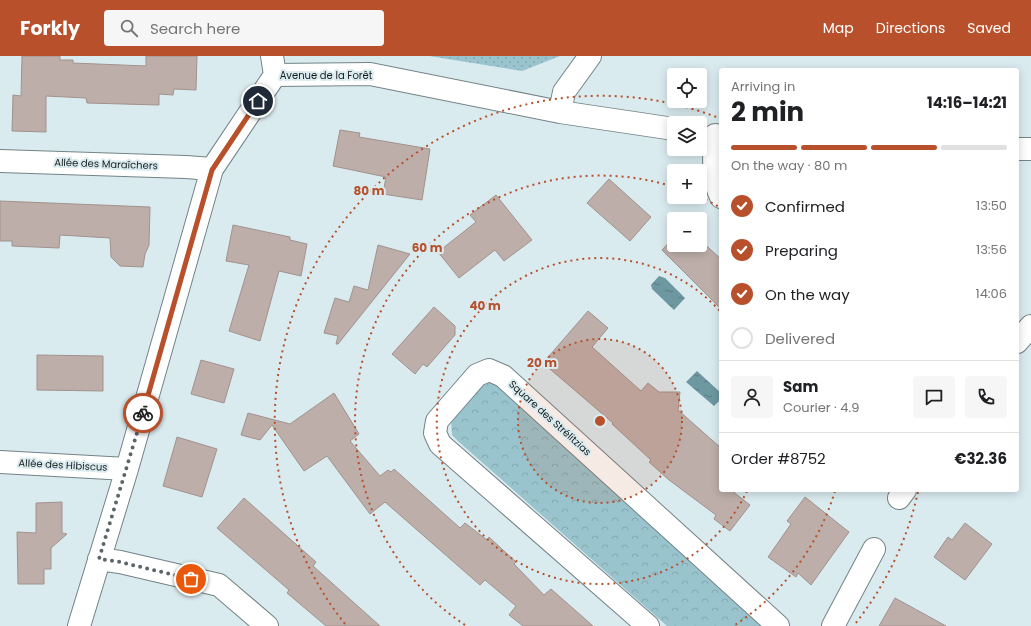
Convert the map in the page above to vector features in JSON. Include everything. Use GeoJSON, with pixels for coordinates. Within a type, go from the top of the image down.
{"type":"FeatureCollection","features":[{"type":"Feature","properties":{"kind":"street"},"geometry":{"type":"LineString","coordinates":[[560,112],[564,92],[590,56]]}},
{"type":"Feature","properties":{"kind":"street","name":"Avenue de la Forêt"},"geometry":{"type":"LineString","coordinates":[[79,626],[127,469],[212,170],[274,66],[370,74],[560,112],[667,128]]}},
{"type":"Feature","properties":{"kind":"street"},"geometry":{"type":"LineString","coordinates":[[712,135],[719,193]]}},
{"type":"Feature","properties":{"kind":"street"},"geometry":{"type":"LineString","coordinates":[[1019,149],[1031,149]]}},
{"type":"Feature","properties":{"kind":"street","name":"Allée des Maraîchers"},"geometry":{"type":"LineString","coordinates":[[0,160],[186,167],[212,170]]}},
{"type":"Feature","properties":{"kind":"street"},"geometry":{"type":"LineString","coordinates":[[1019,339],[1028,327],[1031,326]]}},
{"type":"Feature","properties":{"kind":"street","name":"Square des Strélitzias"},"geometry":{"type":"LineString","coordinates":[[648,626],[440,444],[435,433],[437,421],[477,375],[489,370],[503,376],[778,626]]}},
{"type":"Feature","properties":{"kind":"street","name":"Allée des Hibiscus"},"geometry":{"type":"LineString","coordinates":[[0,462],[127,469]]}},
{"type":"Feature","properties":{"kind":"street"},"geometry":{"type":"LineString","coordinates":[[833,626],[874,549]]}},
{"type":"Feature","properties":{"kind":"street"},"geometry":{"type":"LineString","coordinates":[[99,559],[120,562],[219,585],[267,626]]}},
{"type":"Feature","properties":{"kind":"green space"},"geometry":{"type":"Polygon","coordinates":[[[429,56],[560,56],[522,71],[429,56]]]}},
{"type":"Feature","properties":{"kind":"green space"},"geometry":{"type":"Polygon","coordinates":[[[493,382],[500,386],[763,626],[667,626],[459,442],[452,435],[451,420],[469,397],[480,387],[493,382]]]}},
{"type":"Feature","properties":{"kind":"water"},"geometry":{"type":"Polygon","coordinates":[[[659,276],[665,278],[685,298],[674,310],[652,289],[651,285],[659,276]]]}},
{"type":"Feature","properties":{"kind":"water"},"geometry":{"type":"Polygon","coordinates":[[[697,371],[719,391],[719,401],[714,406],[686,382],[697,371]]]}},
{"type":"Feature","properties":{"kind":"building"},"geometry":{"type":"Polygon","coordinates":[[[22,56],[60,56],[60,60],[73,60],[73,63],[146,66],[146,56],[197,56],[196,90],[174,89],[173,95],[159,94],[159,105],[87,103],[86,98],[46,96],[46,132],[12,131],[13,95],[21,96],[22,56]]]}},
{"type":"Feature","properties":{"kind":"building"},"geometry":{"type":"Polygon","coordinates":[[[340,130],[360,133],[359,137],[430,149],[422,200],[383,194],[386,177],[333,166],[340,130]]]}},
{"type":"Feature","properties":{"kind":"building"},"geometry":{"type":"Polygon","coordinates":[[[609,179],[651,217],[630,241],[587,203],[609,179]]]}},
{"type":"Feature","properties":{"kind":"building"},"geometry":{"type":"Polygon","coordinates":[[[496,195],[532,240],[504,261],[495,250],[459,278],[438,252],[476,222],[470,215],[496,195]]]}},
{"type":"Feature","properties":{"kind":"building"},"geometry":{"type":"Polygon","coordinates":[[[0,201],[150,207],[149,245],[145,254],[143,267],[120,266],[111,257],[110,238],[60,235],[59,248],[12,246],[12,241],[0,241],[0,201]]]}},
{"type":"Feature","properties":{"kind":"building"},"geometry":{"type":"Polygon","coordinates":[[[233,225],[290,237],[290,240],[307,244],[301,276],[279,271],[260,341],[229,331],[249,265],[226,261],[233,225]]]}},
{"type":"Feature","properties":{"kind":"building"},"geometry":{"type":"Polygon","coordinates":[[[378,245],[410,254],[338,344],[336,344],[338,336],[324,333],[335,298],[349,302],[354,286],[368,290],[378,245]]]}},
{"type":"Feature","properties":{"kind":"building"},"geometry":{"type":"Polygon","coordinates":[[[667,245],[667,252],[707,252],[707,246],[719,257],[719,307],[662,250],[667,245]]]}},
{"type":"Feature","properties":{"kind":"building"},"geometry":{"type":"Polygon","coordinates":[[[434,307],[455,326],[455,335],[427,367],[423,364],[415,374],[392,354],[434,307]]]}},
{"type":"Feature","properties":{"kind":"building"},"geometry":{"type":"Polygon","coordinates":[[[588,311],[608,328],[592,347],[641,391],[648,383],[659,392],[680,392],[678,410],[719,446],[719,492],[734,492],[750,505],[730,531],[714,519],[716,515],[669,480],[649,462],[651,460],[612,424],[613,423],[543,363],[588,311]]]}},
{"type":"Feature","properties":{"kind":"building"},"geometry":{"type":"Polygon","coordinates":[[[37,355],[103,356],[103,391],[37,390],[37,355]]]}},
{"type":"Feature","properties":{"kind":"building"},"geometry":{"type":"Polygon","coordinates":[[[201,360],[234,369],[224,403],[191,394],[201,360]]]}},
{"type":"Feature","properties":{"kind":"building"},"geometry":{"type":"Polygon","coordinates":[[[334,393],[359,434],[350,441],[380,476],[388,470],[391,472],[394,469],[460,528],[465,523],[487,540],[489,537],[516,562],[514,564],[544,595],[551,589],[593,626],[523,626],[509,615],[516,606],[485,580],[480,585],[385,502],[370,514],[327,456],[304,471],[272,425],[260,440],[241,435],[248,413],[290,424],[334,393]]]}},
{"type":"Feature","properties":{"kind":"building"},"geometry":{"type":"Polygon","coordinates":[[[177,437],[217,449],[202,497],[163,486],[177,437]]]}},
{"type":"Feature","properties":{"kind":"building"},"geometry":{"type":"Polygon","coordinates":[[[805,497],[849,532],[811,585],[798,573],[796,577],[768,557],[791,524],[787,521],[805,497]]]}},
{"type":"Feature","properties":{"kind":"building"},"geometry":{"type":"Polygon","coordinates":[[[244,498],[316,562],[313,566],[380,626],[326,626],[287,593],[289,590],[217,528],[244,498]]]}},
{"type":"Feature","properties":{"kind":"building"},"geometry":{"type":"Polygon","coordinates":[[[62,502],[62,533],[67,534],[51,548],[51,569],[44,569],[44,584],[18,584],[17,532],[36,533],[36,503],[62,502]]]}},
{"type":"Feature","properties":{"kind":"building"},"geometry":{"type":"Polygon","coordinates":[[[965,523],[992,544],[965,580],[934,557],[948,537],[952,540],[965,523]]]}},
{"type":"Feature","properties":{"kind":"building"},"geometry":{"type":"Polygon","coordinates":[[[895,598],[946,626],[879,626],[895,598]]]}},
{"type":"Feature","properties":{"kind":"way so far"},"geometry":{"type":"LineString","coordinates":[[143,413],[99,559],[120,562],[191,579]]}},
{"type":"Feature","properties":{"kind":"route"},"geometry":{"type":"LineString","coordinates":[[143,413],[212,170],[258,101]]}}]}
